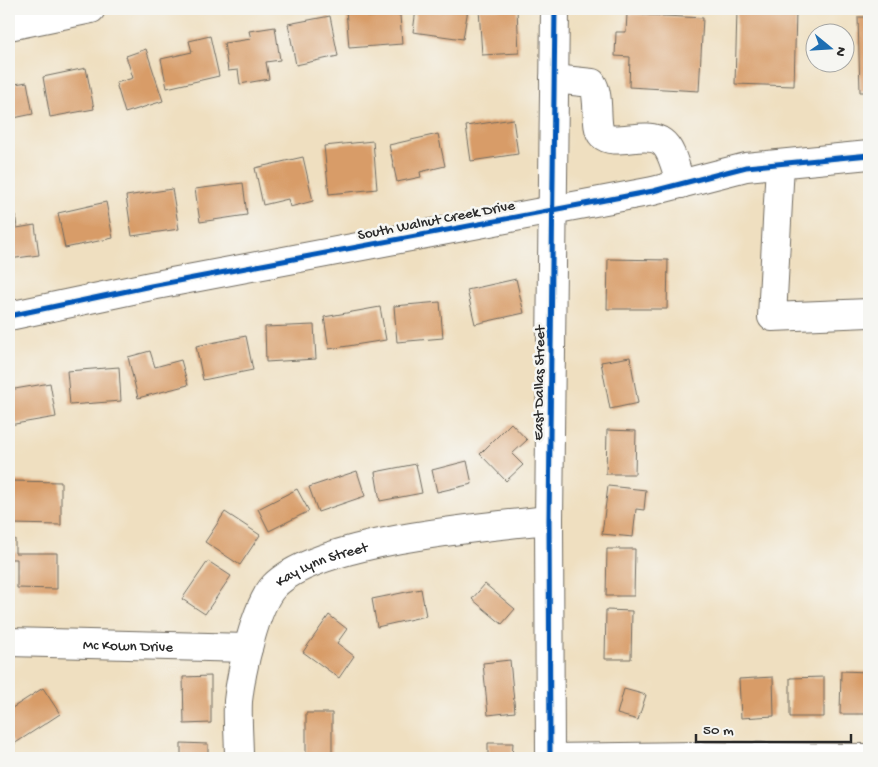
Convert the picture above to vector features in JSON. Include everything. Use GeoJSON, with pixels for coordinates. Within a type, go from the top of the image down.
{"type":"FeatureCollection","features":[{"type":"Feature","properties":{"kind":"street"},"geometry":{"type":"LineString","coordinates":[[9,26],[91,9]]}},
{"type":"Feature","properties":{"kind":"street","name":"East Dallas Street"},"geometry":{"type":"LineString","coordinates":[[550,758],[549,520],[555,9]]}},
{"type":"Feature","properties":{"kind":"street"},"geometry":{"type":"LineString","coordinates":[[554,79],[592,83],[598,100],[599,132],[603,137],[612,139],[652,137],[662,142],[668,150],[681,184]]}},
{"type":"Feature","properties":{"kind":"street","name":"South Walnut Creek Drive"},"geometry":{"type":"LineString","coordinates":[[9,316],[653,192],[746,167],[869,154]]}},
{"type":"Feature","properties":{"kind":"street"},"geometry":{"type":"LineString","coordinates":[[780,164],[772,317],[869,313]]}},
{"type":"Feature","properties":{"kind":"street","name":"Kay Lynn Street"},"geometry":{"type":"LineString","coordinates":[[239,758],[238,701],[248,648],[261,609],[273,587],[292,572],[332,556],[413,537],[549,520]]}},
{"type":"Feature","properties":{"kind":"street","name":"Mc Kown Drive"},"geometry":{"type":"LineString","coordinates":[[9,642],[248,648]]}},
{"type":"Feature","properties":{"kind":"street"},"geometry":{"type":"LineString","coordinates":[[550,758],[694,756],[864,758]]}},
{"type":"Feature","properties":{"kind":"building"},"geometry":{"type":"Polygon","coordinates":[[[346,9],[366,9],[367,17],[400,15],[402,44],[349,48],[346,9]]]}},
{"type":"Feature","properties":{"kind":"building"},"geometry":{"type":"Polygon","coordinates":[[[416,9],[440,12],[441,9],[468,9],[463,39],[413,32],[416,9]]]}},
{"type":"Feature","properties":{"kind":"building"},"geometry":{"type":"Polygon","coordinates":[[[479,9],[517,9],[519,53],[482,55],[479,9]]]}},
{"type":"Feature","properties":{"kind":"building"},"geometry":{"type":"Polygon","coordinates":[[[737,11],[796,12],[794,86],[735,84],[737,11]]]}},
{"type":"Feature","properties":{"kind":"building"},"geometry":{"type":"Polygon","coordinates":[[[627,14],[703,18],[699,91],[629,87],[630,57],[615,56],[616,32],[626,32],[627,14]]]}},
{"type":"Feature","properties":{"kind":"building"},"geometry":{"type":"Polygon","coordinates":[[[330,16],[338,56],[296,65],[288,24],[330,16]]]}},
{"type":"Feature","properties":{"kind":"building"},"geometry":{"type":"Polygon","coordinates":[[[858,17],[869,17],[869,92],[860,92],[858,17]]]}},
{"type":"Feature","properties":{"kind":"building"},"geometry":{"type":"Polygon","coordinates":[[[275,27],[280,60],[266,62],[269,79],[240,84],[238,70],[228,71],[224,43],[251,39],[249,31],[275,27]]]}},
{"type":"Feature","properties":{"kind":"building"},"geometry":{"type":"Polygon","coordinates":[[[210,36],[219,76],[167,88],[161,59],[192,52],[189,41],[210,36]]]}},
{"type":"Feature","properties":{"kind":"building"},"geometry":{"type":"Polygon","coordinates":[[[146,49],[163,101],[125,113],[116,83],[133,78],[126,56],[146,49]]]}},
{"type":"Feature","properties":{"kind":"building"},"geometry":{"type":"Polygon","coordinates":[[[86,68],[94,109],[50,117],[43,77],[86,68]]]}},
{"type":"Feature","properties":{"kind":"building"},"geometry":{"type":"Polygon","coordinates":[[[27,82],[33,114],[9,119],[9,85],[27,82]]]}},
{"type":"Feature","properties":{"kind":"building"},"geometry":{"type":"Polygon","coordinates":[[[513,119],[518,154],[471,161],[466,126],[513,119]]]}},
{"type":"Feature","properties":{"kind":"building"},"geometry":{"type":"Polygon","coordinates":[[[438,134],[445,166],[420,172],[421,177],[397,182],[389,145],[438,134]]]}},
{"type":"Feature","properties":{"kind":"building"},"geometry":{"type":"Polygon","coordinates":[[[373,141],[377,189],[329,194],[324,146],[373,141]]]}},
{"type":"Feature","properties":{"kind":"building"},"geometry":{"type":"Polygon","coordinates":[[[303,157],[313,201],[290,207],[288,199],[263,205],[255,168],[303,157]]]}},
{"type":"Feature","properties":{"kind":"building"},"geometry":{"type":"Polygon","coordinates":[[[243,183],[247,215],[200,222],[195,189],[243,183]]]}},
{"type":"Feature","properties":{"kind":"building"},"geometry":{"type":"Polygon","coordinates":[[[172,189],[179,229],[132,236],[126,196],[172,189]]]}},
{"type":"Feature","properties":{"kind":"building"},"geometry":{"type":"Polygon","coordinates":[[[106,202],[113,238],[65,248],[58,213],[106,202]]]}},
{"type":"Feature","properties":{"kind":"building"},"geometry":{"type":"Polygon","coordinates":[[[9,204],[14,204],[17,228],[35,225],[39,255],[9,259],[9,204]]]}},
{"type":"Feature","properties":{"kind":"building"},"geometry":{"type":"Polygon","coordinates":[[[608,259],[668,260],[667,309],[607,309],[608,259]]]}},
{"type":"Feature","properties":{"kind":"building"},"geometry":{"type":"Polygon","coordinates":[[[516,279],[524,313],[475,324],[467,290],[516,279]]]}},
{"type":"Feature","properties":{"kind":"building"},"geometry":{"type":"Polygon","coordinates":[[[440,302],[443,338],[397,342],[394,306],[440,302]]]}},
{"type":"Feature","properties":{"kind":"building"},"geometry":{"type":"Polygon","coordinates":[[[380,307],[386,340],[329,349],[324,317],[380,307]]]}},
{"type":"Feature","properties":{"kind":"building"},"geometry":{"type":"Polygon","coordinates":[[[314,325],[316,359],[266,362],[265,327],[314,325]]]}},
{"type":"Feature","properties":{"kind":"building"},"geometry":{"type":"Polygon","coordinates":[[[246,336],[253,370],[203,380],[196,346],[246,336]]]}},
{"type":"Feature","properties":{"kind":"building"},"geometry":{"type":"Polygon","coordinates":[[[150,351],[155,367],[181,360],[188,385],[138,398],[128,357],[150,351]]]}},
{"type":"Feature","properties":{"kind":"building"},"geometry":{"type":"Polygon","coordinates":[[[630,357],[638,403],[610,409],[601,362],[630,357]]]}},
{"type":"Feature","properties":{"kind":"building"},"geometry":{"type":"Polygon","coordinates":[[[119,367],[121,401],[70,405],[67,371],[119,367]]]}},
{"type":"Feature","properties":{"kind":"building"},"geometry":{"type":"Polygon","coordinates":[[[50,383],[56,417],[9,425],[9,390],[50,383]]]}},
{"type":"Feature","properties":{"kind":"building"},"geometry":{"type":"Polygon","coordinates":[[[511,423],[527,440],[512,454],[523,465],[506,481],[480,454],[511,423]]]}},
{"type":"Feature","properties":{"kind":"building"},"geometry":{"type":"Polygon","coordinates":[[[607,430],[636,431],[635,474],[606,474],[607,430]]]}},
{"type":"Feature","properties":{"kind":"building"},"geometry":{"type":"Polygon","coordinates":[[[467,461],[472,484],[437,492],[432,470],[467,461]]]}},
{"type":"Feature","properties":{"kind":"building"},"geometry":{"type":"Polygon","coordinates":[[[416,464],[422,493],[380,501],[375,472],[416,464]]]}},
{"type":"Feature","properties":{"kind":"building"},"geometry":{"type":"Polygon","coordinates":[[[357,471],[365,496],[318,512],[309,487],[357,471]]]}},
{"type":"Feature","properties":{"kind":"building"},"geometry":{"type":"Polygon","coordinates":[[[12,481],[61,482],[61,525],[11,524],[12,481]]]}},
{"type":"Feature","properties":{"kind":"building"},"geometry":{"type":"Polygon","coordinates":[[[608,486],[646,490],[644,510],[636,509],[633,537],[602,534],[608,486]]]}},
{"type":"Feature","properties":{"kind":"building"},"geometry":{"type":"Polygon","coordinates":[[[297,489],[309,511],[269,531],[258,509],[297,489]]]}},
{"type":"Feature","properties":{"kind":"building"},"geometry":{"type":"Polygon","coordinates":[[[225,512],[260,535],[240,565],[205,542],[225,512]]]}},
{"type":"Feature","properties":{"kind":"building"},"geometry":{"type":"Polygon","coordinates":[[[9,539],[15,539],[15,553],[57,553],[57,589],[17,588],[17,559],[9,559],[9,539]]]}},
{"type":"Feature","properties":{"kind":"building"},"geometry":{"type":"Polygon","coordinates":[[[607,549],[635,549],[634,596],[606,596],[607,549]]]}},
{"type":"Feature","properties":{"kind":"building"},"geometry":{"type":"Polygon","coordinates":[[[208,561],[231,576],[205,614],[182,599],[208,561]]]}},
{"type":"Feature","properties":{"kind":"building"},"geometry":{"type":"Polygon","coordinates":[[[485,584],[515,609],[502,624],[472,599],[485,584]]]}},
{"type":"Feature","properties":{"kind":"building"},"geometry":{"type":"Polygon","coordinates":[[[421,589],[426,616],[377,627],[372,599],[421,589]]]}},
{"type":"Feature","properties":{"kind":"building"},"geometry":{"type":"Polygon","coordinates":[[[606,610],[632,611],[631,659],[605,659],[606,610]]]}},
{"type":"Feature","properties":{"kind":"building"},"geometry":{"type":"Polygon","coordinates":[[[329,615],[347,629],[337,643],[354,656],[339,678],[303,652],[329,615]]]}},
{"type":"Feature","properties":{"kind":"building"},"geometry":{"type":"Polygon","coordinates":[[[510,660],[515,712],[488,715],[483,663],[510,660]]]}},
{"type":"Feature","properties":{"kind":"building"},"geometry":{"type":"Polygon","coordinates":[[[841,671],[869,672],[869,714],[840,714],[841,671]]]}},
{"type":"Feature","properties":{"kind":"building"},"geometry":{"type":"Polygon","coordinates":[[[211,676],[211,723],[184,724],[183,677],[211,676]]]}},
{"type":"Feature","properties":{"kind":"building"},"geometry":{"type":"Polygon","coordinates":[[[773,677],[774,716],[741,718],[739,679],[773,677]]]}},
{"type":"Feature","properties":{"kind":"building"},"geometry":{"type":"Polygon","coordinates":[[[824,677],[824,717],[790,717],[790,678],[824,677]]]}},
{"type":"Feature","properties":{"kind":"building"},"geometry":{"type":"Polygon","coordinates":[[[43,688],[60,714],[14,744],[9,736],[9,710],[43,688]]]}},
{"type":"Feature","properties":{"kind":"building"},"geometry":{"type":"Polygon","coordinates":[[[624,689],[646,695],[638,720],[617,714],[624,689]]]}},
{"type":"Feature","properties":{"kind":"building"},"geometry":{"type":"Polygon","coordinates":[[[306,713],[332,713],[332,758],[306,758],[306,713]]]}},
{"type":"Feature","properties":{"kind":"building"},"geometry":{"type":"Polygon","coordinates":[[[181,743],[208,744],[208,758],[181,758],[181,743]]]}},
{"type":"Feature","properties":{"kind":"building"},"geometry":{"type":"Polygon","coordinates":[[[488,743],[513,743],[512,758],[488,758],[488,743]]]}},
{"type":"Feature","properties":{"kind":"cycle path"},"geometry":{"type":"LineString","coordinates":[[550,758],[549,520],[555,9]]}},
{"type":"Feature","properties":{"kind":"cycle path"},"geometry":{"type":"LineString","coordinates":[[9,316],[151,286],[653,191],[746,167],[869,155]]}}]}
